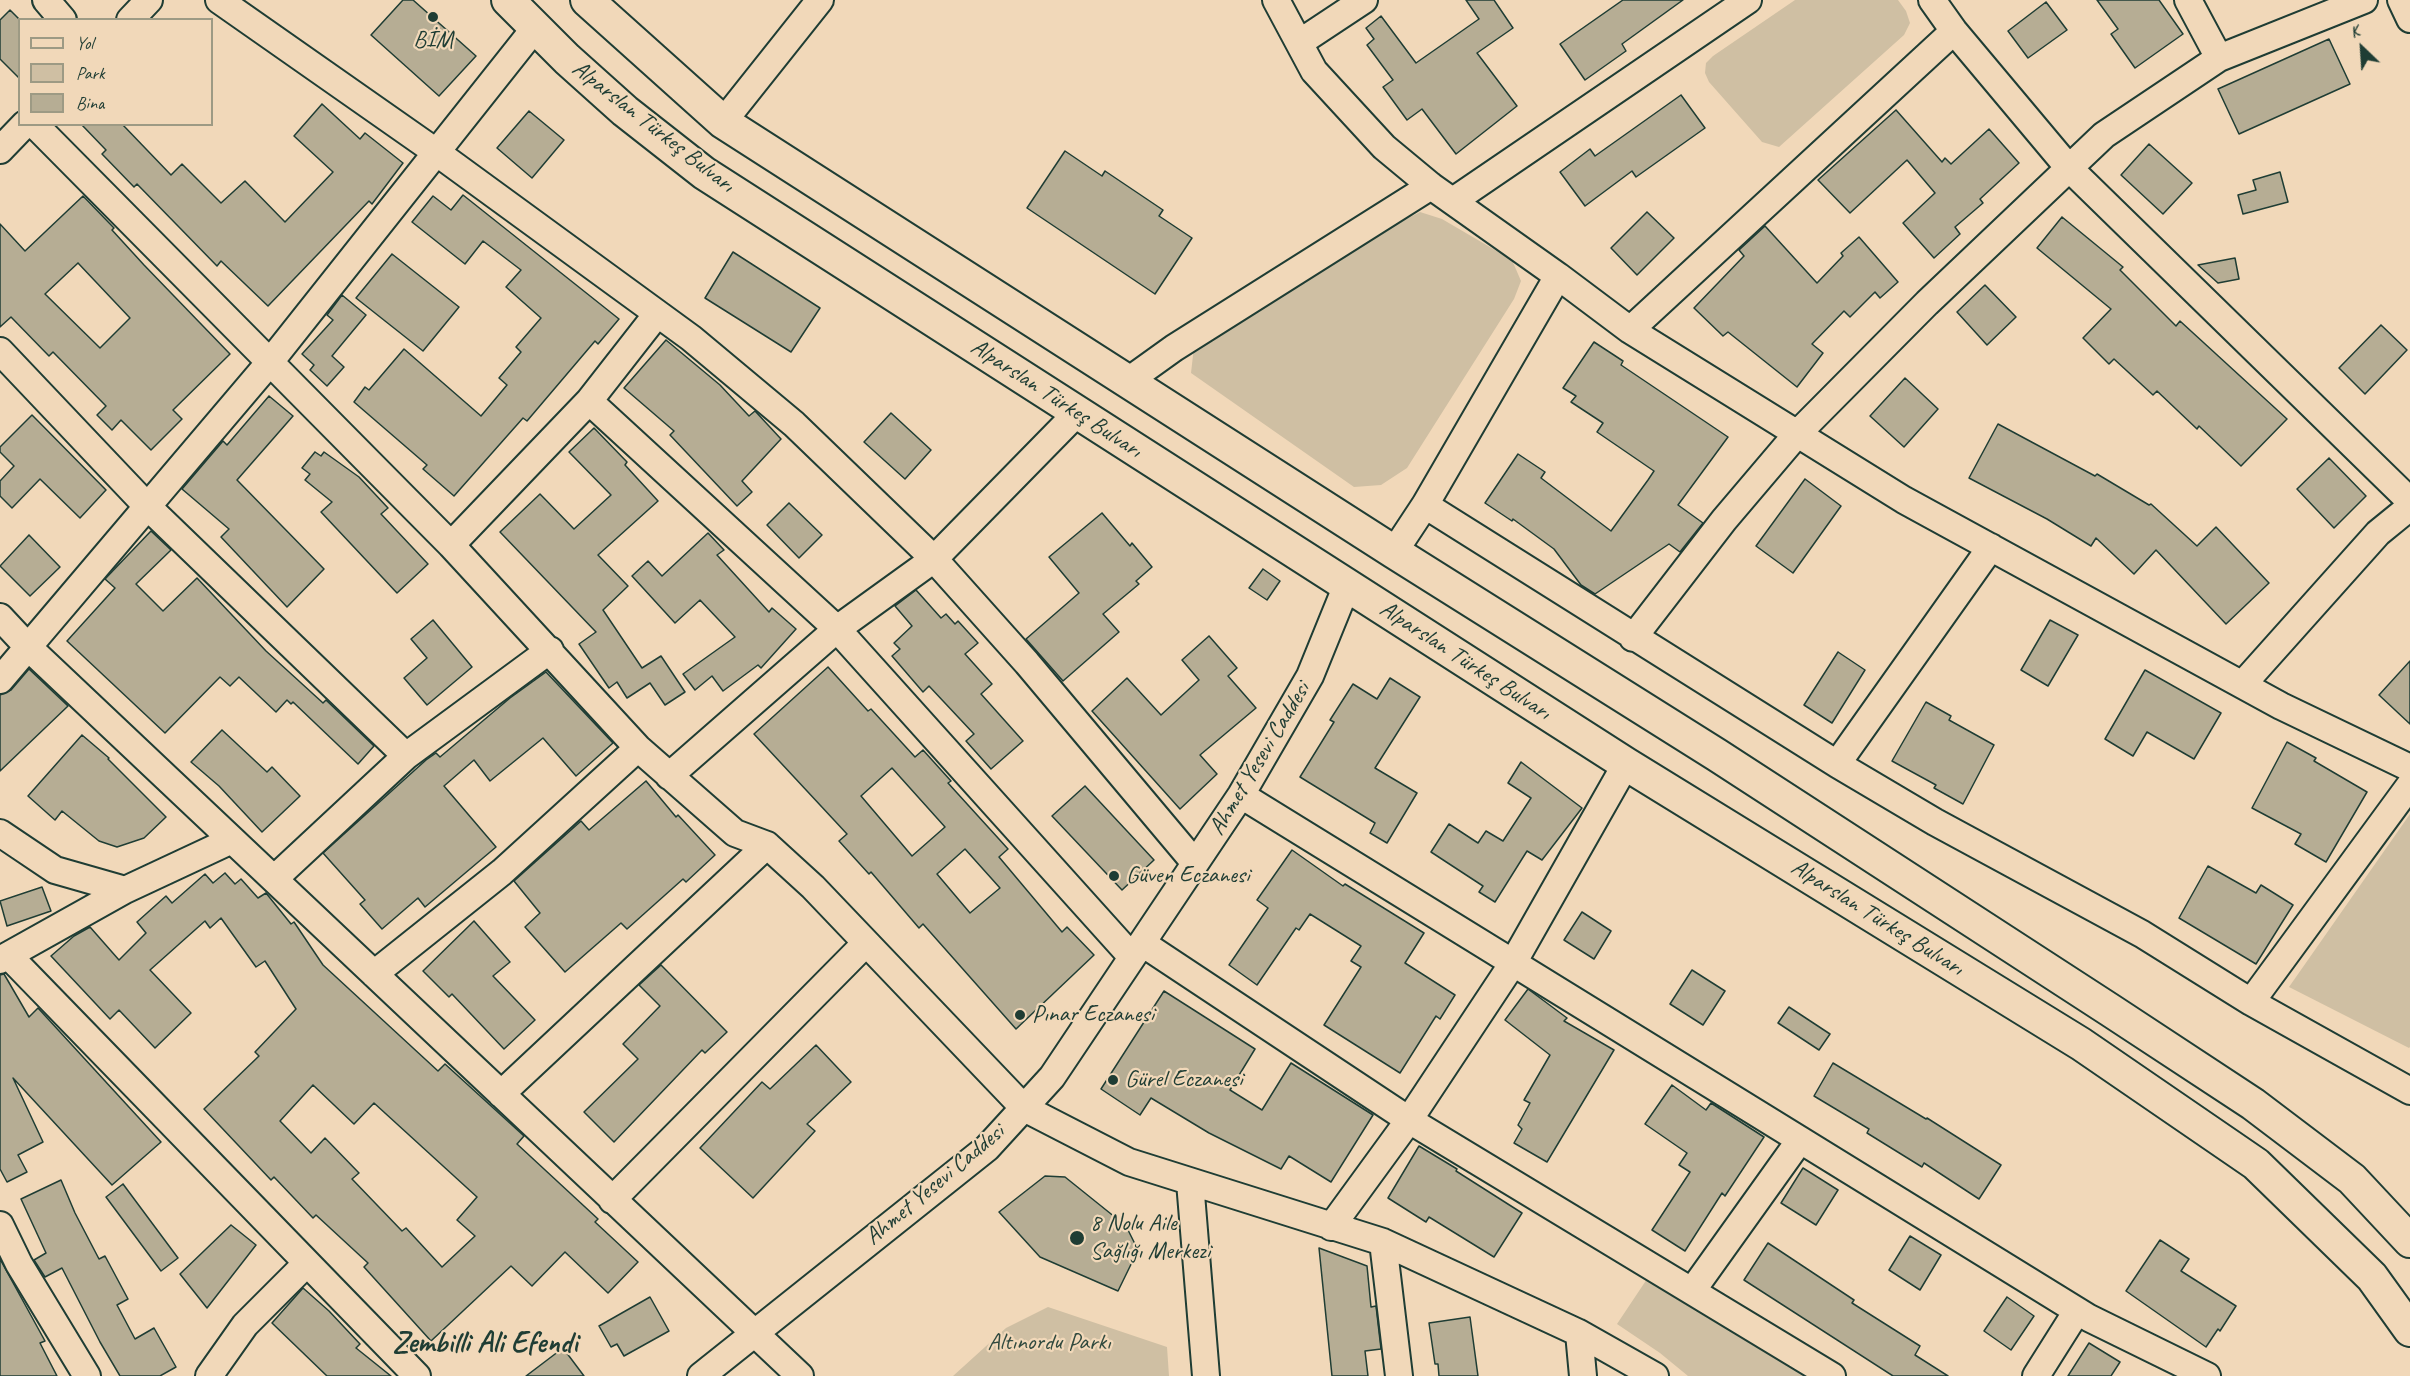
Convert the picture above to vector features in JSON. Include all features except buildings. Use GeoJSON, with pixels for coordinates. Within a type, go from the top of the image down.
{"type":"FeatureCollection","features":[{"type":"Feature","properties":{"kind":"main road","name":"Alparslan Türkeş Bulvarı"},"geometry":{"type":"LineString","coordinates":[[508,0],[625,111],[704,173],[1626,764],[2081,1044],[2256,1164],[2372,1277],[2410,1330]]}},
{"type":"Feature","properties":{"kind":"main road","name":"Alparslan Türkeş Bulvarı"},"geometry":{"type":"LineString","coordinates":[[587,0],[723,122],[1394,552],[1717,755],[2253,1104],[2352,1179],[2410,1241]]}},
{"type":"Feature","properties":{"kind":"street"},"geometry":{"type":"LineString","coordinates":[[46,0],[61,18]]}},
{"type":"Feature","properties":{"kind":"street"},"geometry":{"type":"LineString","coordinates":[[132,18],[149,0]]}},
{"type":"Feature","properties":{"kind":"street"},"geometry":{"type":"LineString","coordinates":[[219,0],[436,152],[691,338],[794,424],[934,559],[1027,663],[1195,863]]}},
{"type":"Feature","properties":{"kind":"street"},"geometry":{"type":"LineString","coordinates":[[723,122],[820,0]]}},
{"type":"Feature","properties":{"kind":"street"},"geometry":{"type":"LineString","coordinates":[[1276,0],[1314,71],[1383,147],[1431,186],[1630,330],[1904,500],[2281,706],[2410,768]]}},
{"type":"Feature","properties":{"kind":"street"},"geometry":{"type":"LineString","coordinates":[[1299,43],[1364,0]]}},
{"type":"Feature","properties":{"kind":"street"},"geometry":{"type":"LineString","coordinates":[[1453,201],[1748,0]]}},
{"type":"Feature","properties":{"kind":"street"},"geometry":{"type":"LineString","coordinates":[[1932,0],[1954,31],[2068,167],[2410,501]]}},
{"type":"Feature","properties":{"kind":"street"},"geometry":{"type":"LineString","coordinates":[[2188,0],[2219,58]]}},
{"type":"Feature","properties":{"kind":"street"},"geometry":{"type":"LineString","coordinates":[[1633,638],[1724,520],[1797,434],[1927,303],[2104,135],[2219,58],[2364,0]]}},
{"type":"Feature","properties":{"kind":"street"},"geometry":{"type":"LineString","coordinates":[[2401,0],[2410,19]]}},
{"type":"Feature","properties":{"kind":"street"},"geometry":{"type":"LineString","coordinates":[[0,680],[270,362],[535,28]]}},
{"type":"Feature","properties":{"kind":"street"},"geometry":{"type":"LineString","coordinates":[[1630,330],[1954,31]]}},
{"type":"Feature","properties":{"kind":"street"},"geometry":{"type":"LineString","coordinates":[[0,150],[24,126]]}},
{"type":"Feature","properties":{"kind":"street"},"geometry":{"type":"LineString","coordinates":[[36,126],[451,545],[638,748],[735,832],[767,845],[813,887],[1024,1108],[1130,1162],[1383,1242],[1580,1333],[1655,1376]]}},
{"type":"Feature","properties":{"kind":"street"},"geometry":{"type":"LineString","coordinates":[[1128,381],[1174,348],[1431,186]]}},
{"type":"Feature","properties":{"kind":"street"},"geometry":{"type":"LineString","coordinates":[[1394,552],[1425,506],[1558,276]]}},
{"type":"Feature","properties":{"kind":"street"},"geometry":{"type":"LineString","coordinates":[[451,545],[590,401],[657,314]]}},
{"type":"Feature","properties":{"kind":"street"},"geometry":{"type":"LineString","coordinates":[[0,351],[147,506],[406,756]]}},
{"type":"Feature","properties":{"kind":"street"},"geometry":{"type":"LineString","coordinates":[[590,401],[837,629],[1137,950],[1409,1120],[1832,1376]]}},
{"type":"Feature","properties":{"kind":"street"},"geometry":{"type":"LineString","coordinates":[[669,776],[837,629],[934,559],[1077,412]]}},
{"type":"Feature","properties":{"kind":"street"},"geometry":{"type":"LineString","coordinates":[[1425,506],[1837,764],[1935,822],[2142,934],[2251,1002],[2410,1091]]}},
{"type":"Feature","properties":{"kind":"street"},"geometry":{"type":"LineString","coordinates":[[2243,684],[2378,533],[2410,507]]}},
{"type":"Feature","properties":{"kind":"street"},"geometry":{"type":"LineString","coordinates":[[1837,764],[1991,547]]}},
{"type":"Feature","properties":{"kind":"street","name":"Ahmet Yesevi Caddesi"},"geometry":{"type":"LineString","coordinates":[[701,1376],[987,1148],[1052,1077],[1241,795],[1310,676],[1347,585]]}},
{"type":"Feature","properties":{"kind":"street"},"geometry":{"type":"LineString","coordinates":[[0,617],[28,647],[800,1376]]}},
{"type":"Feature","properties":{"kind":"street"},"geometry":{"type":"LineString","coordinates":[[274,879],[406,756],[550,650]]}},
{"type":"Feature","properties":{"kind":"street"},"geometry":{"type":"LineString","coordinates":[[374,974],[502,872],[638,748]]}},
{"type":"Feature","properties":{"kind":"street"},"geometry":{"type":"LineString","coordinates":[[1331,1227],[1409,1120],[1513,963],[1626,764]]}},
{"type":"Feature","properties":{"kind":"street"},"geometry":{"type":"LineString","coordinates":[[2251,1002],[2410,785]]}},
{"type":"Feature","properties":{"kind":"street"},"geometry":{"type":"LineString","coordinates":[[1241,795],[2077,1311],[2207,1376]]}},
{"type":"Feature","properties":{"kind":"street"},"geometry":{"type":"LineString","coordinates":[[0,833],[55,870],[125,890]]}},
{"type":"Feature","properties":{"kind":"street"},"geometry":{"type":"LineString","coordinates":[[232,840],[125,890],[4,958],[417,1376]]}},
{"type":"Feature","properties":{"kind":"street"},"geometry":{"type":"LineString","coordinates":[[501,1094],[767,845]]}},
{"type":"Feature","properties":{"kind":"street"},"geometry":{"type":"LineString","coordinates":[[612,1200],[866,943]]}},
{"type":"Feature","properties":{"kind":"street"},"geometry":{"type":"LineString","coordinates":[[1692,1291],[1800,1140]]}},
{"type":"Feature","properties":{"kind":"street"},"geometry":{"type":"LineString","coordinates":[[1190,1182],[1206,1376]]}},
{"type":"Feature","properties":{"kind":"street"},"geometry":{"type":"LineString","coordinates":[[0,1225],[19,1264],[87,1376]]}},
{"type":"Feature","properties":{"kind":"street"},"geometry":{"type":"LineString","coordinates":[[1383,1242],[1400,1376]]}},
{"type":"Feature","properties":{"kind":"street"},"geometry":{"type":"LineString","coordinates":[[209,1376],[245,1325],[307,1263]]}},
{"type":"Feature","properties":{"kind":"street"},"geometry":{"type":"LineString","coordinates":[[2036,1376],[2077,1311]]}},
{"type":"Feature","properties":{"kind":"street"},"geometry":{"type":"LineString","coordinates":[[1580,1333],[1583,1376]]}},
{"type":"Feature","properties":{"kind":"green space"},"geometry":{"type":"Polygon","coordinates":[[[1795,0],[1898,0],[1906,11],[1910,23],[1904,35],[1779,147],[1762,142],[1709,82],[1705,73],[1706,63],[1795,0]]]}},
{"type":"Feature","properties":{"kind":"green space"},"geometry":{"type":"Polygon","coordinates":[[[1420,212],[1442,219],[1512,260],[1521,281],[1514,299],[1407,468],[1381,485],[1354,487],[1191,373],[1195,338],[1215,317],[1420,212]]]}},
{"type":"Feature","properties":{"kind":"green space"},"geometry":{"type":"Polygon","coordinates":[[[2410,814],[2410,1047],[2409,1048],[2289,987],[2410,814]]]}},
{"type":"Feature","properties":{"kind":"green space"},"geometry":{"type":"Polygon","coordinates":[[[1647,1279],[1721,1321],[1808,1376],[1688,1376],[1660,1353],[1617,1324],[1647,1279]]]}},
{"type":"Feature","properties":{"kind":"green space","name":"Altınordu Parkı"},"geometry":{"type":"Polygon","coordinates":[[[1048,1307],[1167,1347],[1169,1376],[953,1376],[1006,1328],[1048,1307]]]}},
{"type":"Feature","properties":{"kind":"place","name":"BİM"},"geometry":{"type":"Point","coordinates":[433,17]}},
{"type":"Feature","properties":{"kind":"place","name":"Güven Eczanesi"},"geometry":{"type":"Point","coordinates":[1114,876]}},
{"type":"Feature","properties":{"kind":"place","name":"Pınar Eczanesi"},"geometry":{"type":"Point","coordinates":[1020,1015]}},
{"type":"Feature","properties":{"kind":"place","name":"Gürel Eczanesi"},"geometry":{"type":"Point","coordinates":[1113,1080]}},
{"type":"Feature","properties":{"kind":"place","name":"8 Nolu Aile Sağlığı Merkezi"},"geometry":{"type":"Point","coordinates":[1077,1238]}},
{"type":"Feature","properties":{"kind":"district","name":"Zembilli Ali Efendi"},"geometry":{"type":"Point","coordinates":[485,1344]}}]}
